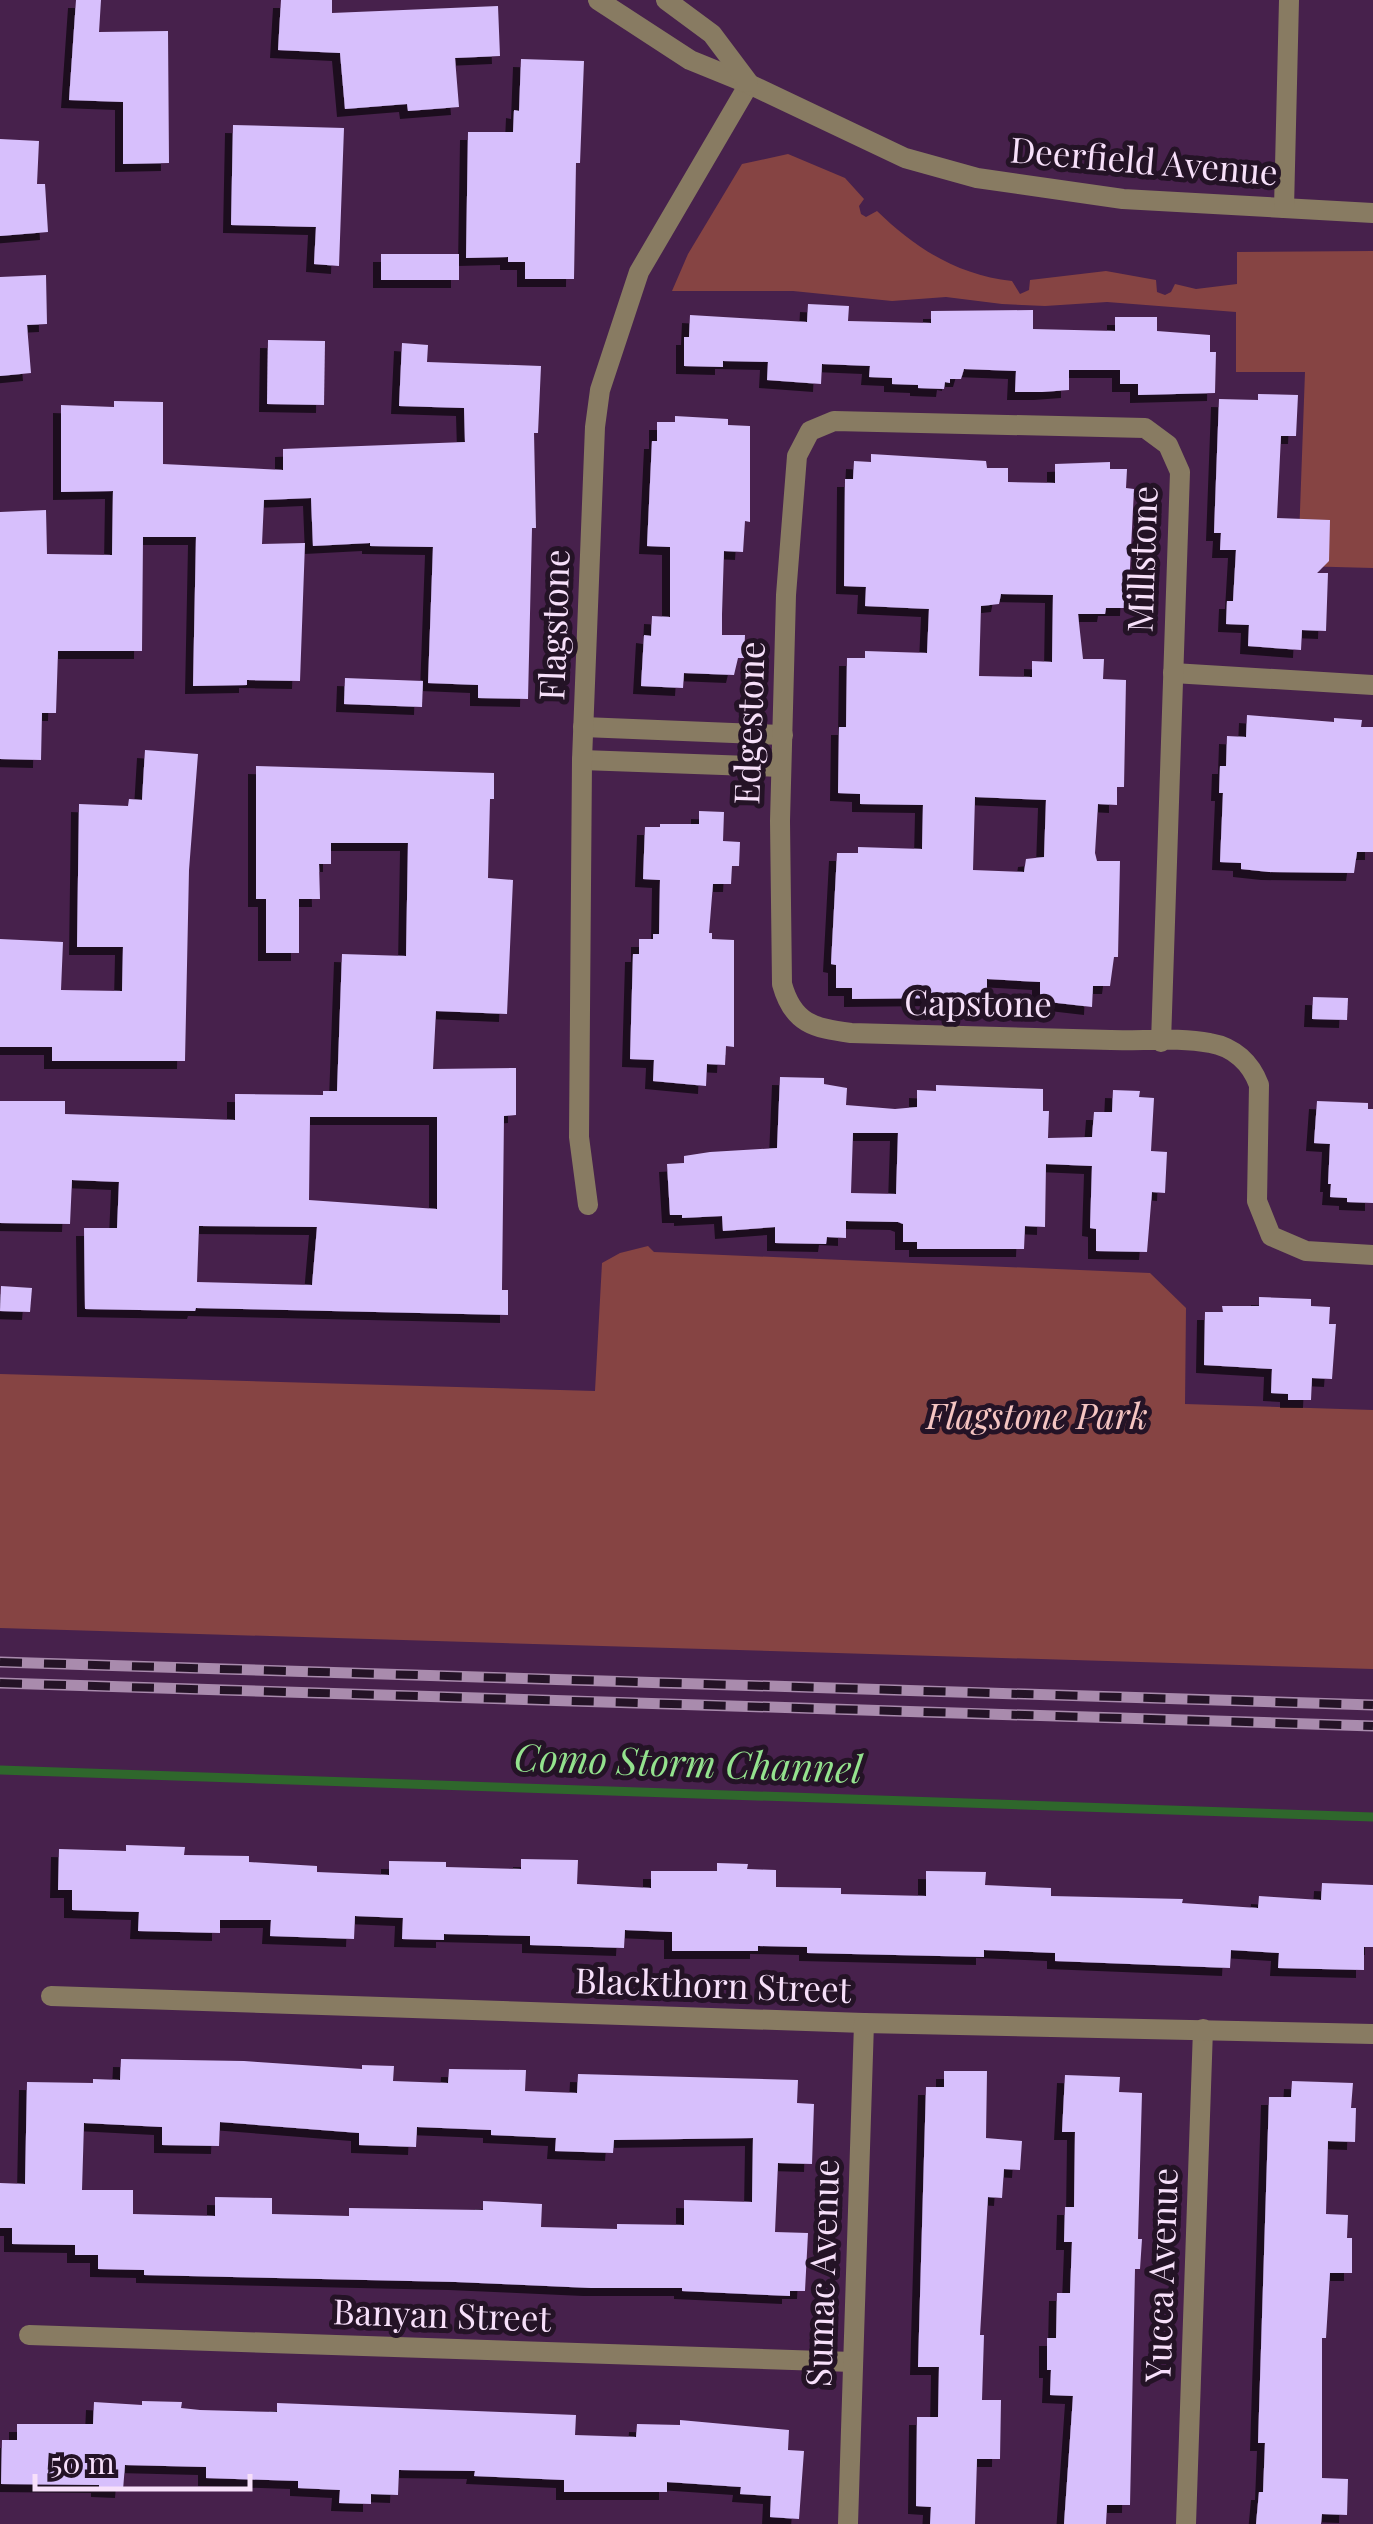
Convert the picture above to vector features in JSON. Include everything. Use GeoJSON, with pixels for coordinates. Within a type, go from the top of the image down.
{"type":"FeatureCollection","features":[{"type":"Feature","properties":{"kind":"street","name":"Deerfield Avenue"},"geometry":{"type":"LineString","coordinates":[[598,0],[690,60],[905,158],[977,178],[1123,200],[1373,213]]}},
{"type":"Feature","properties":{"kind":"street","name":"Deerfield Avenue"},"geometry":{"type":"LineString","coordinates":[[666,0],[712,34],[749,84]]}},
{"type":"Feature","properties":{"kind":"street"},"geometry":{"type":"LineString","coordinates":[[1284,208],[1289,0]]}},
{"type":"Feature","properties":{"kind":"street","name":"Flagstone"},"geometry":{"type":"LineString","coordinates":[[588,1205],[580,1137],[582,760],[595,427],[600,390],[639,272],[749,84]]}},
{"type":"Feature","properties":{"kind":"street","name":"Millstone"},"geometry":{"type":"LineString","coordinates":[[810,431],[834,422],[1145,428],[1168,444],[1180,472],[1161,1042]]}},
{"type":"Feature","properties":{"kind":"street","name":"Edgestone"},"geometry":{"type":"LineString","coordinates":[[796,1016],[786,1001],[780,964],[781,768],[786,596],[797,456],[810,431]]}},
{"type":"Feature","properties":{"kind":"street"},"geometry":{"type":"LineString","coordinates":[[1173,674],[1373,684]]}},
{"type":"Feature","properties":{"kind":"street"},"geometry":{"type":"LineString","coordinates":[[584,727],[782,734]]}},
{"type":"Feature","properties":{"kind":"street"},"geometry":{"type":"LineString","coordinates":[[582,760],[781,768]]}},
{"type":"Feature","properties":{"kind":"street","name":"Capstone"},"geometry":{"type":"LineString","coordinates":[[796,1016],[820,1029],[851,1033],[1211,1043],[1240,1056],[1253,1070],[1259,1085],[1257,1202],[1270,1236],[1306,1251],[1373,1255]]}},
{"type":"Feature","properties":{"kind":"street","name":"Blackthorn Street"},"geometry":{"type":"LineString","coordinates":[[50,1996],[864,2024],[1373,2034]]}},
{"type":"Feature","properties":{"kind":"street","name":"Sumac Avenue"},"geometry":{"type":"LineString","coordinates":[[848,2524],[864,2024]]}},
{"type":"Feature","properties":{"kind":"street","name":"Yucca Avenue"},"geometry":{"type":"LineString","coordinates":[[1186,2524],[1202,2029]]}},
{"type":"Feature","properties":{"kind":"street","name":"Banyan Street"},"geometry":{"type":"LineString","coordinates":[[29,2336],[853,2362]]}},
{"type":"Feature","properties":{"kind":"green space"},"geometry":{"type":"Polygon","coordinates":[[[788,154],[845,178],[864,199],[859,206],[861,214],[866,217],[877,211],[939,258],[974,273],[1012,281],[1020,294],[1029,290],[1030,280],[1106,271],[1156,280],[1157,292],[1165,295],[1175,284],[1196,289],[1237,284],[1237,252],[1373,251],[1373,568],[1298,566],[1305,372],[1236,372],[1236,312],[1107,302],[1045,306],[946,297],[892,301],[793,291],[672,291],[688,254],[742,164],[788,154]]]}},
{"type":"Feature","properties":{"kind":"green space","name":"Flagstone Park"},"geometry":{"type":"Polygon","coordinates":[[[648,1246],[654,1252],[1150,1273],[1186,1308],[1185,1404],[1373,1410],[1373,1669],[0,1628],[0,1374],[595,1391],[602,1263],[620,1253],[648,1246]]]}},
{"type":"Feature","properties":{"kind":"building"},"geometry":{"type":"Polygon","coordinates":[[[76,0],[101,0],[99,32],[168,31],[169,163],[123,164],[123,102],[69,100],[76,0]]]}},
{"type":"Feature","properties":{"kind":"building"},"geometry":{"type":"Polygon","coordinates":[[[281,0],[332,0],[332,13],[498,6],[500,56],[455,58],[459,107],[408,111],[407,104],[345,109],[340,53],[278,50],[281,0]]]}},
{"type":"Feature","properties":{"kind":"building"},"geometry":{"type":"Polygon","coordinates":[[[521,59],[584,61],[580,163],[576,163],[574,279],[525,279],[525,262],[508,262],[508,257],[466,258],[468,132],[513,132],[514,110],[519,111],[521,59]]]}},
{"type":"Feature","properties":{"kind":"building"},"geometry":{"type":"Polygon","coordinates":[[[233,125],[344,128],[339,266],[314,264],[316,227],[231,225],[233,125]]]}},
{"type":"Feature","properties":{"kind":"building"},"geometry":{"type":"Polygon","coordinates":[[[0,139],[39,141],[37,184],[45,184],[48,232],[0,236],[0,139]]]}},
{"type":"Feature","properties":{"kind":"building"},"geometry":{"type":"Polygon","coordinates":[[[381,254],[459,254],[459,280],[381,280],[381,254]]]}},
{"type":"Feature","properties":{"kind":"building"},"geometry":{"type":"Polygon","coordinates":[[[46,275],[47,324],[27,325],[31,373],[0,376],[0,277],[46,275]]]}},
{"type":"Feature","properties":{"kind":"building"},"geometry":{"type":"Polygon","coordinates":[[[808,304],[849,306],[848,321],[931,323],[931,311],[1033,310],[1033,329],[1115,331],[1115,317],[1157,317],[1157,331],[1210,335],[1210,352],[1216,352],[1215,393],[1138,395],[1138,384],[1120,384],[1120,370],[1069,370],[1069,390],[1015,392],[1016,371],[964,369],[961,379],[950,379],[944,389],[892,384],[892,378],[869,377],[870,366],[822,364],[821,384],[767,380],[768,362],[723,361],[723,367],[684,366],[684,337],[689,337],[690,315],[807,322],[808,304]]]}},
{"type":"Feature","properties":{"kind":"building"},"geometry":{"type":"Polygon","coordinates":[[[268,340],[325,341],[324,405],[267,404],[268,340]]]}},
{"type":"Feature","properties":{"kind":"building"},"geometry":{"type":"Polygon","coordinates":[[[402,343],[428,345],[427,362],[541,366],[538,433],[534,433],[536,528],[532,528],[528,699],[478,698],[478,685],[428,683],[433,547],[370,543],[313,546],[311,498],[264,500],[262,544],[305,543],[300,681],[247,680],[247,685],[193,686],[196,537],[143,537],[142,651],[58,651],[56,713],[42,713],[41,760],[0,759],[0,512],[46,510],[47,554],[112,555],[113,491],[61,492],[61,405],[114,407],[114,401],[163,402],[163,464],[283,470],[283,449],[465,442],[464,408],[399,406],[402,343]]]}},
{"type":"Feature","properties":{"kind":"building"},"geometry":{"type":"Polygon","coordinates":[[[1258,394],[1298,395],[1296,436],[1281,436],[1277,518],[1330,520],[1329,561],[1317,573],[1328,573],[1326,631],[1302,630],[1301,650],[1248,646],[1249,625],[1226,624],[1227,601],[1233,601],[1236,550],[1220,550],[1221,533],[1214,533],[1219,399],[1258,400],[1258,394]]]}},
{"type":"Feature","properties":{"kind":"building"},"geometry":{"type":"Polygon","coordinates":[[[675,416],[728,419],[728,425],[750,426],[750,522],[745,521],[743,552],[724,551],[722,614],[722,635],[745,635],[744,658],[738,658],[734,675],[684,673],[683,688],[641,686],[644,635],[651,636],[652,616],[670,617],[670,547],[647,546],[652,441],[657,441],[657,422],[675,422],[675,416]]]}},
{"type":"Feature","properties":{"kind":"building"},"geometry":{"type":"Polygon","coordinates":[[[871,454],[986,461],[987,468],[1008,468],[1008,482],[1055,483],[1055,464],[1110,462],[1110,469],[1127,469],[1126,488],[1134,489],[1128,608],[1106,608],[1105,614],[1078,614],[1083,659],[1104,659],[1103,679],[1126,680],[1124,787],[1117,787],[1117,805],[1098,804],[1095,853],[1097,861],[1120,861],[1118,957],[1114,957],[1110,986],[1093,986],[1092,1007],[1040,1001],[1040,982],[987,979],[987,996],[968,996],[968,1002],[944,1002],[944,998],[852,999],[852,988],[836,988],[836,965],[831,964],[837,853],[858,853],[858,847],[922,849],[923,805],[860,804],[860,794],[838,793],[839,727],[846,727],[847,658],[865,658],[865,651],[927,653],[929,609],[865,606],[866,587],[844,586],[845,479],[853,479],[854,461],[871,462],[871,454]],[[1001,594],[999,604],[981,606],[979,676],[1032,677],[1032,661],[1052,662],[1053,595],[1001,594]],[[975,797],[973,870],[1024,872],[1026,859],[1044,857],[1046,800],[975,797]]]}},
{"type":"Feature","properties":{"kind":"building"},"geometry":{"type":"Polygon","coordinates":[[[345,678],[423,681],[422,707],[344,704],[345,678]]]}},
{"type":"Feature","properties":{"kind":"building"},"geometry":{"type":"Polygon","coordinates":[[[1247,715],[1334,722],[1334,718],[1362,720],[1361,727],[1373,727],[1373,852],[1357,852],[1354,873],[1269,872],[1241,869],[1241,863],[1220,862],[1220,766],[1226,766],[1227,736],[1246,737],[1247,715]]]}},
{"type":"Feature","properties":{"kind":"building"},"geometry":{"type":"Polygon","coordinates":[[[145,750],[198,754],[189,870],[185,1061],[52,1061],[52,1047],[0,1047],[0,939],[63,942],[61,990],[122,991],[123,947],[77,947],[79,804],[128,806],[129,799],[142,800],[145,750]]]}},
{"type":"Feature","properties":{"kind":"building"},"geometry":{"type":"Polygon","coordinates":[[[256,766],[494,773],[488,878],[513,880],[507,1014],[436,1011],[433,1069],[516,1068],[516,1115],[504,1116],[502,1290],[508,1290],[508,1315],[85,1309],[84,1228],[117,1228],[119,1182],[72,1180],[70,1224],[0,1223],[0,1101],[65,1101],[65,1114],[235,1120],[235,1094],[323,1095],[323,1091],[337,1091],[342,954],[406,956],[408,843],[331,843],[331,864],[319,864],[320,899],[299,899],[299,953],[266,953],[266,899],[256,899],[256,766]],[[310,1117],[309,1200],[437,1209],[437,1117],[310,1117]],[[199,1226],[197,1282],[312,1285],[317,1227],[199,1226]]]}},
{"type":"Feature","properties":{"kind":"building"},"geometry":{"type":"Polygon","coordinates":[[[699,811],[724,812],[723,841],[740,842],[739,866],[732,866],[731,884],[713,884],[709,933],[712,939],[734,940],[734,1047],[726,1046],[725,1065],[707,1064],[706,1086],[653,1081],[654,1060],[630,1059],[633,954],[639,954],[639,939],[653,939],[653,934],[659,934],[660,880],[643,879],[645,827],[699,824],[699,811]]]}},
{"type":"Feature","properties":{"kind":"building"},"geometry":{"type":"Polygon","coordinates":[[[1313,997],[1348,998],[1347,1020],[1312,1019],[1313,997]]]}},
{"type":"Feature","properties":{"kind":"building"},"geometry":{"type":"Polygon","coordinates":[[[780,1077],[824,1078],[824,1084],[847,1088],[846,1105],[895,1109],[917,1107],[917,1090],[936,1091],[936,1085],[1043,1089],[1043,1111],[1049,1111],[1048,1138],[1092,1137],[1094,1112],[1112,1112],[1113,1090],[1140,1091],[1139,1097],[1154,1098],[1151,1151],[1167,1152],[1165,1193],[1152,1192],[1147,1252],[1096,1251],[1096,1229],[1090,1228],[1092,1166],[1046,1164],[1045,1227],[1025,1226],[1024,1249],[917,1249],[917,1242],[903,1242],[903,1224],[898,1222],[846,1221],[846,1238],[827,1237],[826,1244],[775,1243],[775,1227],[723,1231],[722,1216],[670,1215],[667,1164],[684,1163],[684,1156],[710,1152],[777,1148],[780,1077]],[[853,1133],[851,1193],[896,1194],[898,1133],[853,1133]]]}},
{"type":"Feature","properties":{"kind":"building"},"geometry":{"type":"Polygon","coordinates":[[[1317,1101],[1368,1103],[1368,1109],[1373,1109],[1373,1203],[1330,1197],[1330,1144],[1314,1143],[1317,1101]]]}},
{"type":"Feature","properties":{"kind":"building"},"geometry":{"type":"Polygon","coordinates":[[[1,1286],[32,1288],[30,1312],[0,1311],[1,1286]]]}},
{"type":"Feature","properties":{"kind":"building"},"geometry":{"type":"Polygon","coordinates":[[[1259,1297],[1311,1299],[1311,1306],[1330,1307],[1329,1324],[1336,1324],[1332,1379],[1312,1378],[1311,1400],[1288,1400],[1288,1394],[1271,1393],[1272,1369],[1204,1365],[1205,1312],[1223,1312],[1222,1306],[1259,1306],[1259,1297]]]}},
{"type":"Feature","properties":{"kind":"building"},"geometry":{"type":"Polygon","coordinates":[[[126,1845],[185,1847],[184,1855],[249,1856],[249,1862],[317,1866],[317,1872],[389,1875],[389,1861],[521,1869],[521,1859],[578,1860],[577,1884],[651,1888],[651,1871],[717,1871],[717,1863],[748,1864],[747,1869],[776,1870],[776,1887],[841,1888],[841,1894],[926,1896],[926,1871],[986,1872],[985,1885],[1051,1888],[1051,1896],[1183,1899],[1182,1903],[1258,1908],[1259,1896],[1321,1900],[1322,1883],[1373,1885],[1373,1947],[1364,1947],[1364,1970],[1278,1968],[1279,1953],[1231,1950],[1230,1968],[1055,1961],[1055,1953],[984,1950],[984,1957],[807,1953],[807,1947],[758,1946],[758,1951],[672,1951],[672,1932],[625,1930],[624,1948],[530,1945],[530,1936],[444,1934],[444,1940],[402,1939],[403,1918],[355,1916],[354,1939],[270,1936],[271,1920],[220,1920],[220,1933],[138,1931],[139,1912],[72,1910],[72,1890],[58,1890],[59,1849],[126,1851],[126,1845]]]}},
{"type":"Feature","properties":{"kind":"building"},"geometry":{"type":"Polygon","coordinates":[[[121,2059],[244,2061],[362,2069],[362,2065],[394,2066],[393,2081],[448,2083],[449,2069],[526,2070],[525,2091],[577,2093],[578,2074],[798,2080],[797,2103],[814,2104],[812,2164],[778,2163],[775,2232],[808,2233],[805,2291],[790,2291],[790,2296],[682,2288],[144,2275],[144,2270],[98,2269],[98,2255],[75,2255],[75,2245],[12,2244],[12,2228],[0,2228],[0,2183],[25,2184],[27,2082],[120,2080],[121,2059]],[[220,2122],[219,2146],[162,2145],[162,2127],[84,2123],[82,2190],[133,2190],[133,2214],[215,2216],[215,2197],[272,2198],[272,2214],[349,2216],[349,2208],[483,2210],[483,2201],[542,2204],[541,2227],[617,2229],[617,2224],[684,2225],[684,2200],[752,2202],[753,2138],[614,2140],[613,2153],[555,2151],[556,2138],[491,2135],[491,2130],[417,2127],[416,2147],[359,2145],[359,2133],[220,2122]]]}},
{"type":"Feature","properties":{"kind":"building"},"geometry":{"type":"Polygon","coordinates":[[[944,2071],[987,2071],[986,2138],[1022,2141],[1020,2170],[1004,2169],[1002,2198],[988,2197],[980,2335],[984,2335],[982,2400],[1001,2400],[1000,2459],[977,2459],[975,2524],[930,2524],[931,2507],[916,2506],[917,2417],[938,2417],[939,2367],[918,2367],[926,2087],[944,2087],[944,2071]]]}},
{"type":"Feature","properties":{"kind":"building"},"geometry":{"type":"Polygon","coordinates":[[[1065,2075],[1120,2077],[1119,2092],[1142,2093],[1138,2239],[1142,2239],[1140,2269],[1135,2269],[1130,2505],[1107,2505],[1106,2524],[1064,2524],[1073,2396],[1050,2395],[1051,2370],[1047,2370],[1047,2338],[1056,2338],[1057,2293],[1070,2293],[1072,2242],[1064,2242],[1065,2207],[1074,2207],[1075,2132],[1062,2132],[1065,2075]]]}},
{"type":"Feature","properties":{"kind":"building"},"geometry":{"type":"Polygon","coordinates":[[[1292,2081],[1353,2083],[1355,2142],[1328,2141],[1326,2214],[1348,2215],[1352,2273],[1330,2273],[1326,2338],[1322,2338],[1322,2478],[1348,2479],[1347,2515],[1322,2514],[1321,2524],[1256,2524],[1259,2492],[1263,2492],[1265,2443],[1258,2443],[1269,2097],[1291,2097],[1292,2081]]]}},
{"type":"Feature","properties":{"kind":"building"},"geometry":{"type":"Polygon","coordinates":[[[142,2401],[182,2402],[181,2408],[200,2410],[277,2412],[277,2403],[576,2415],[575,2435],[636,2437],[637,2424],[680,2425],[680,2420],[789,2430],[788,2450],[804,2451],[799,2519],[770,2517],[771,2496],[740,2494],[741,2487],[667,2482],[667,2492],[564,2492],[564,2480],[474,2476],[475,2471],[399,2470],[398,2495],[371,2494],[371,2504],[339,2503],[340,2490],[298,2488],[298,2481],[206,2478],[206,2467],[125,2465],[123,2490],[99,2489],[99,2485],[1,2484],[2,2440],[17,2440],[17,2424],[93,2424],[94,2402],[142,2405],[142,2401]]]}},
{"type":"Feature","properties":{"kind":"waterway","name":"Como Storm Channel"},"geometry":{"type":"LineString","coordinates":[[0,1770],[1373,1817]]}},
{"type":"Feature","properties":{"kind":"railway"},"geometry":{"type":"LineString","coordinates":[[0,1662],[1373,1705]]}},
{"type":"Feature","properties":{"kind":"railway"},"geometry":{"type":"LineString","coordinates":[[0,1683],[1373,1726]]}}]}
